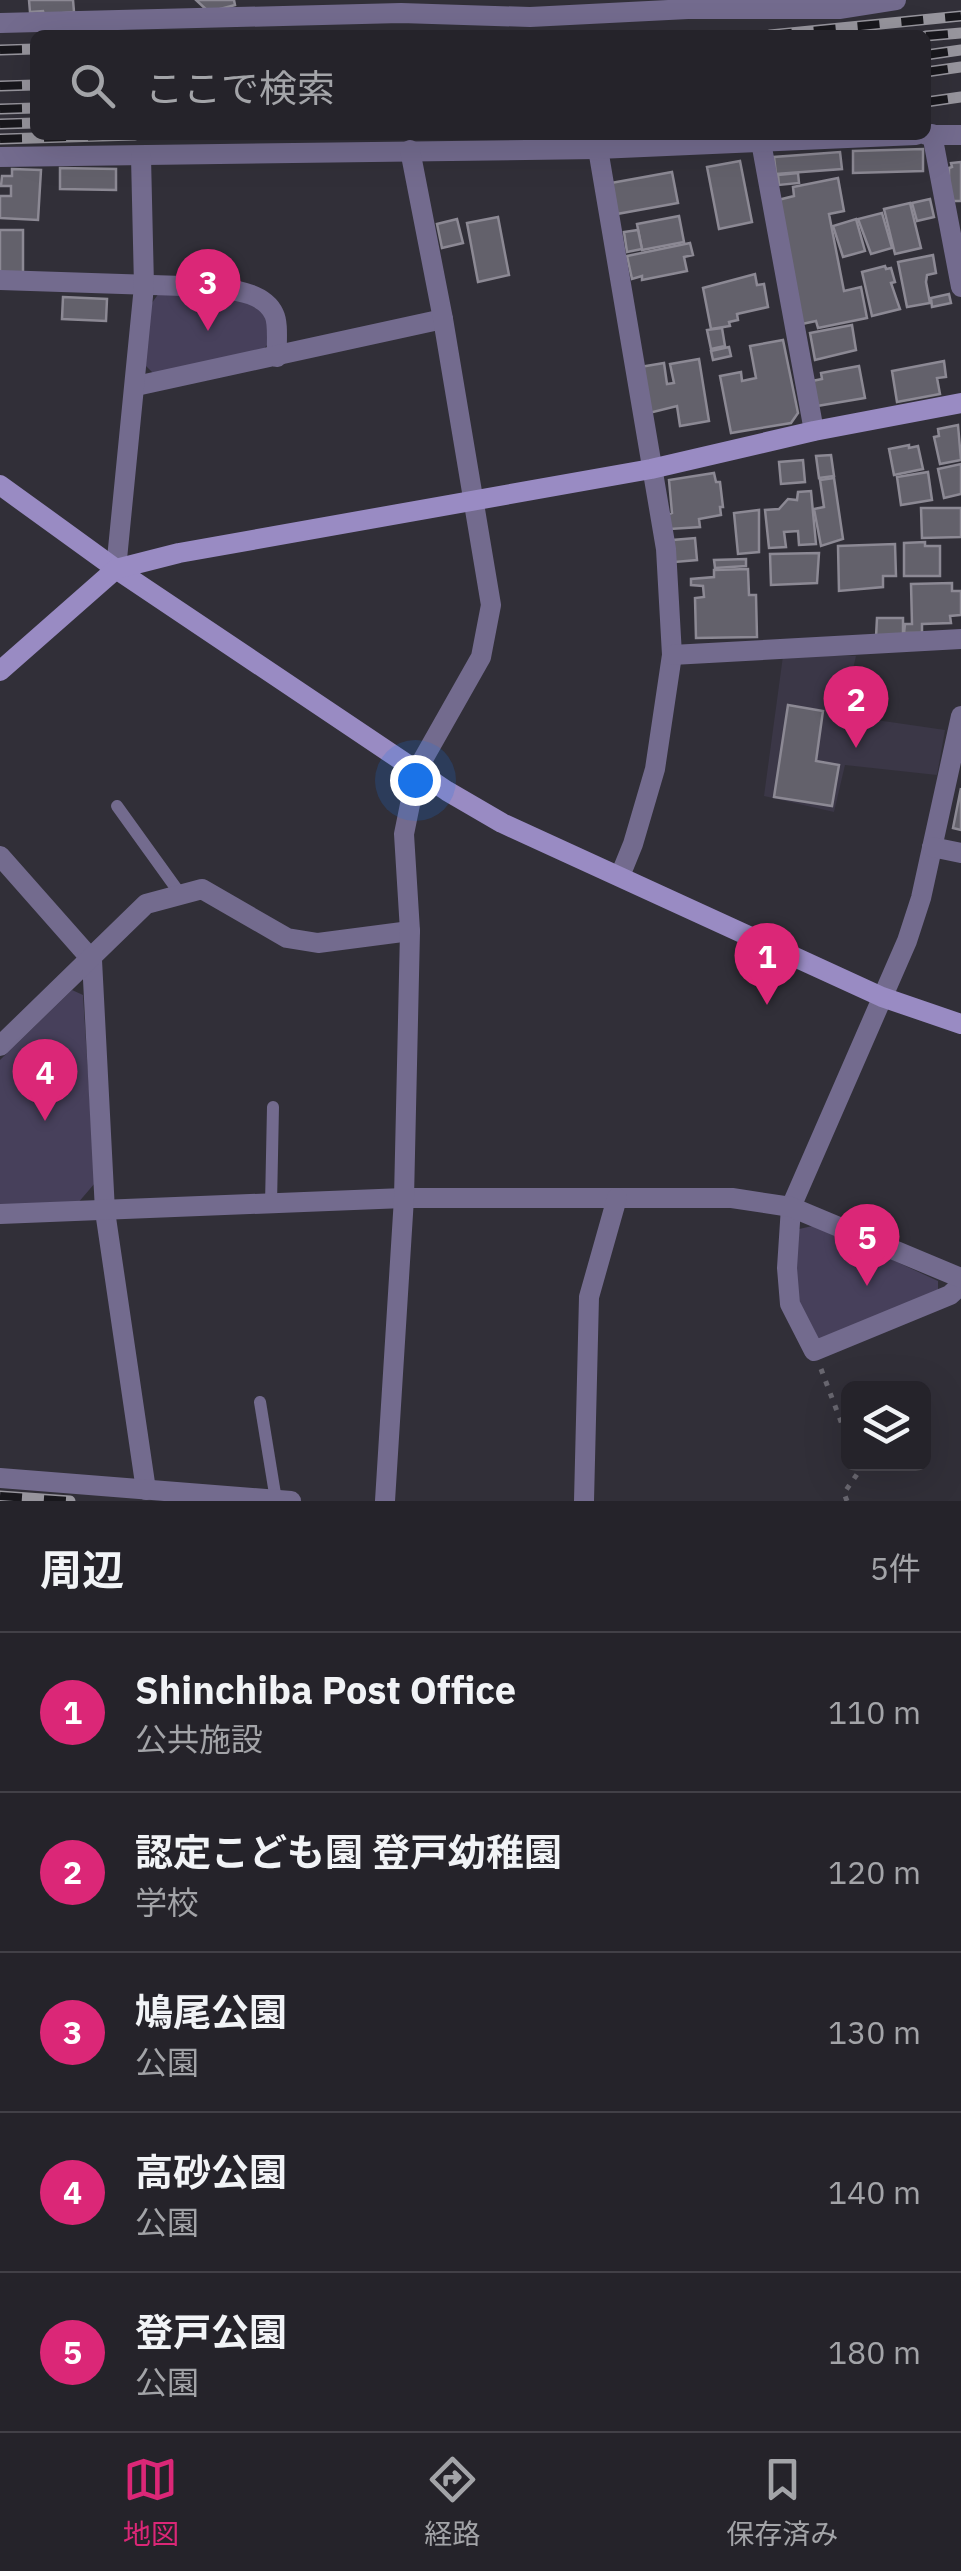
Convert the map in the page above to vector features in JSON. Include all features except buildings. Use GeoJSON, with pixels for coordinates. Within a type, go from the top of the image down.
{"type":"FeatureCollection","features":[{"type":"Feature","properties":{"kind":"street"},"geometry":{"type":"LineString","coordinates":[[0,22],[184,9],[527,9],[896,0]]}},
{"type":"Feature","properties":{"kind":"street"},"geometry":{"type":"LineString","coordinates":[[931,135],[961,134]]}},
{"type":"Feature","properties":{"kind":"street"},"geometry":{"type":"LineString","coordinates":[[0,157],[598,150],[808,140]]}},
{"type":"Feature","properties":{"kind":"street"},"geometry":{"type":"LineString","coordinates":[[926,140],[961,286]]}},
{"type":"Feature","properties":{"kind":"street"},"geometry":{"type":"LineString","coordinates":[[761,142],[814,431]]}},
{"type":"Feature","properties":{"kind":"street"},"geometry":{"type":"LineString","coordinates":[[385,1501],[404,1198],[410,931],[404,834],[417,770],[481,656],[491,606],[410,150]]}},
{"type":"Feature","properties":{"kind":"street"},"geometry":{"type":"LineString","coordinates":[[598,150],[666,549],[672,656],[655,769],[620,876]]}},
{"type":"Feature","properties":{"kind":"street"},"geometry":{"type":"LineString","coordinates":[[116,570],[144,286],[141,157]]}},
{"type":"Feature","properties":{"kind":"street"},"geometry":{"type":"LineString","coordinates":[[0,280],[212,287],[244,292],[262,301],[274,314],[277,357]]}},
{"type":"Feature","properties":{"kind":"street"},"geometry":{"type":"LineString","coordinates":[[136,386],[443,319]]}},
{"type":"Feature","properties":{"kind":"street"},"geometry":{"type":"LineString","coordinates":[[0,670],[116,570],[180,553],[651,469],[814,431],[961,403]]}},
{"type":"Feature","properties":{"kind":"street"},"geometry":{"type":"LineString","coordinates":[[0,486],[116,570],[446,791],[502,823],[882,997],[961,1024]]}},
{"type":"Feature","properties":{"kind":"street"},"geometry":{"type":"LineString","coordinates":[[672,656],[961,640]]}},
{"type":"Feature","properties":{"kind":"street"},"geometry":{"type":"LineString","coordinates":[[0,1214],[404,1198],[732,1198],[791,1208],[961,1281],[950,1295],[814,1351],[790,1304],[788,1268],[791,1208],[921,898],[961,716]]}},
{"type":"Feature","properties":{"kind":"street"},"geometry":{"type":"LineString","coordinates":[[932,847],[961,853]]}},
{"type":"Feature","properties":{"kind":"street"},"geometry":{"type":"LineString","coordinates":[[0,856],[92,960],[106,1211],[146,1490]]}},
{"type":"Feature","properties":{"kind":"street"},"geometry":{"type":"LineString","coordinates":[[0,1046],[146,904],[202,889],[288,938],[318,943],[410,931]]}},
{"type":"Feature","properties":{"kind":"street"},"geometry":{"type":"LineString","coordinates":[[584,1501],[588,1297],[617,1198]]}},
{"type":"Feature","properties":{"kind":"street"},"geometry":{"type":"LineString","coordinates":[[0,1478],[284,1500]]}},
{"type":"Feature","properties":{"kind":"lane"},"geometry":{"type":"LineString","coordinates":[[117,806],[181,895]]}},
{"type":"Feature","properties":{"kind":"lane"},"geometry":{"type":"LineString","coordinates":[[272,1204],[273,1107]]}},
{"type":"Feature","properties":{"kind":"lane"},"geometry":{"type":"LineString","coordinates":[[260,1402],[284,1500]]}},
{"type":"Feature","properties":{"kind":"path"},"geometry":{"type":"LineString","coordinates":[[814,1351],[841,1422]]}},
{"type":"Feature","properties":{"kind":"path"},"geometry":{"type":"LineString","coordinates":[[847,1501],[844,1493],[859,1471]]}},
{"type":"Feature","properties":{"kind":"shaded area"},"geometry":{"type":"Polygon","coordinates":[[[159,293],[237,294],[269,317],[267,345],[259,355],[153,373],[145,365],[149,307],[159,293]]]}},
{"type":"Feature","properties":{"kind":"shaded area"},"geometry":{"type":"Polygon","coordinates":[[[783,656],[856,656],[842,715],[945,730],[937,775],[845,765],[834,812],[764,796],[783,656]]]}},
{"type":"Feature","properties":{"kind":"shaded area"},"geometry":{"type":"Polygon","coordinates":[[[72,990],[83,995],[95,1183],[77,1204],[0,1204],[0,1060],[72,990]]]}},
{"type":"Feature","properties":{"kind":"shaded area"},"geometry":{"type":"Polygon","coordinates":[[[817,1225],[938,1281],[938,1290],[818,1342],[796,1304],[794,1269],[799,1229],[817,1225]]]}},
{"type":"Feature","properties":{"kind":"railway"},"geometry":{"type":"LineString","coordinates":[[820,30],[961,16]]}},
{"type":"Feature","properties":{"kind":"railway"},"geometry":{"type":"LineString","coordinates":[[931,36],[961,33]]}},
{"type":"Feature","properties":{"kind":"railway"},"geometry":{"type":"LineString","coordinates":[[0,50],[30,49]]}},
{"type":"Feature","properties":{"kind":"railway"},"geometry":{"type":"LineString","coordinates":[[931,54],[961,50]]}},
{"type":"Feature","properties":{"kind":"railway"},"geometry":{"type":"LineString","coordinates":[[931,71],[961,67]]}},
{"type":"Feature","properties":{"kind":"railway"},"geometry":{"type":"LineString","coordinates":[[0,86],[30,85]]}},
{"type":"Feature","properties":{"kind":"railway"},"geometry":{"type":"LineString","coordinates":[[931,101],[961,97]]}},
{"type":"Feature","properties":{"kind":"railway"},"geometry":{"type":"LineString","coordinates":[[0,109],[30,108]]}},
{"type":"Feature","properties":{"kind":"railway"},"geometry":{"type":"LineString","coordinates":[[0,124],[30,123]]}},
{"type":"Feature","properties":{"kind":"railway"},"geometry":{"type":"LineString","coordinates":[[0,139],[30,138]]}},
{"type":"Feature","properties":{"kind":"railway"},"geometry":{"type":"LineString","coordinates":[[0,1496],[70,1501]]}},
{"type":"Feature","properties":{"kind":"place","name":"鳩尾公園"},"geometry":{"type":"Point","coordinates":[208,331]}},
{"type":"Feature","properties":{"kind":"place","name":"認定こども園 登戸幼稚園"},"geometry":{"type":"Point","coordinates":[856,748]}},
{"type":"Feature","properties":{"kind":"place","name":"Shinchiba Post Office"},"geometry":{"type":"Point","coordinates":[767,1005]}},
{"type":"Feature","properties":{"kind":"place","name":"高砂公園"},"geometry":{"type":"Point","coordinates":[45,1121]}},
{"type":"Feature","properties":{"kind":"place","name":"登戸公園"},"geometry":{"type":"Point","coordinates":[867,1286]}}]}
